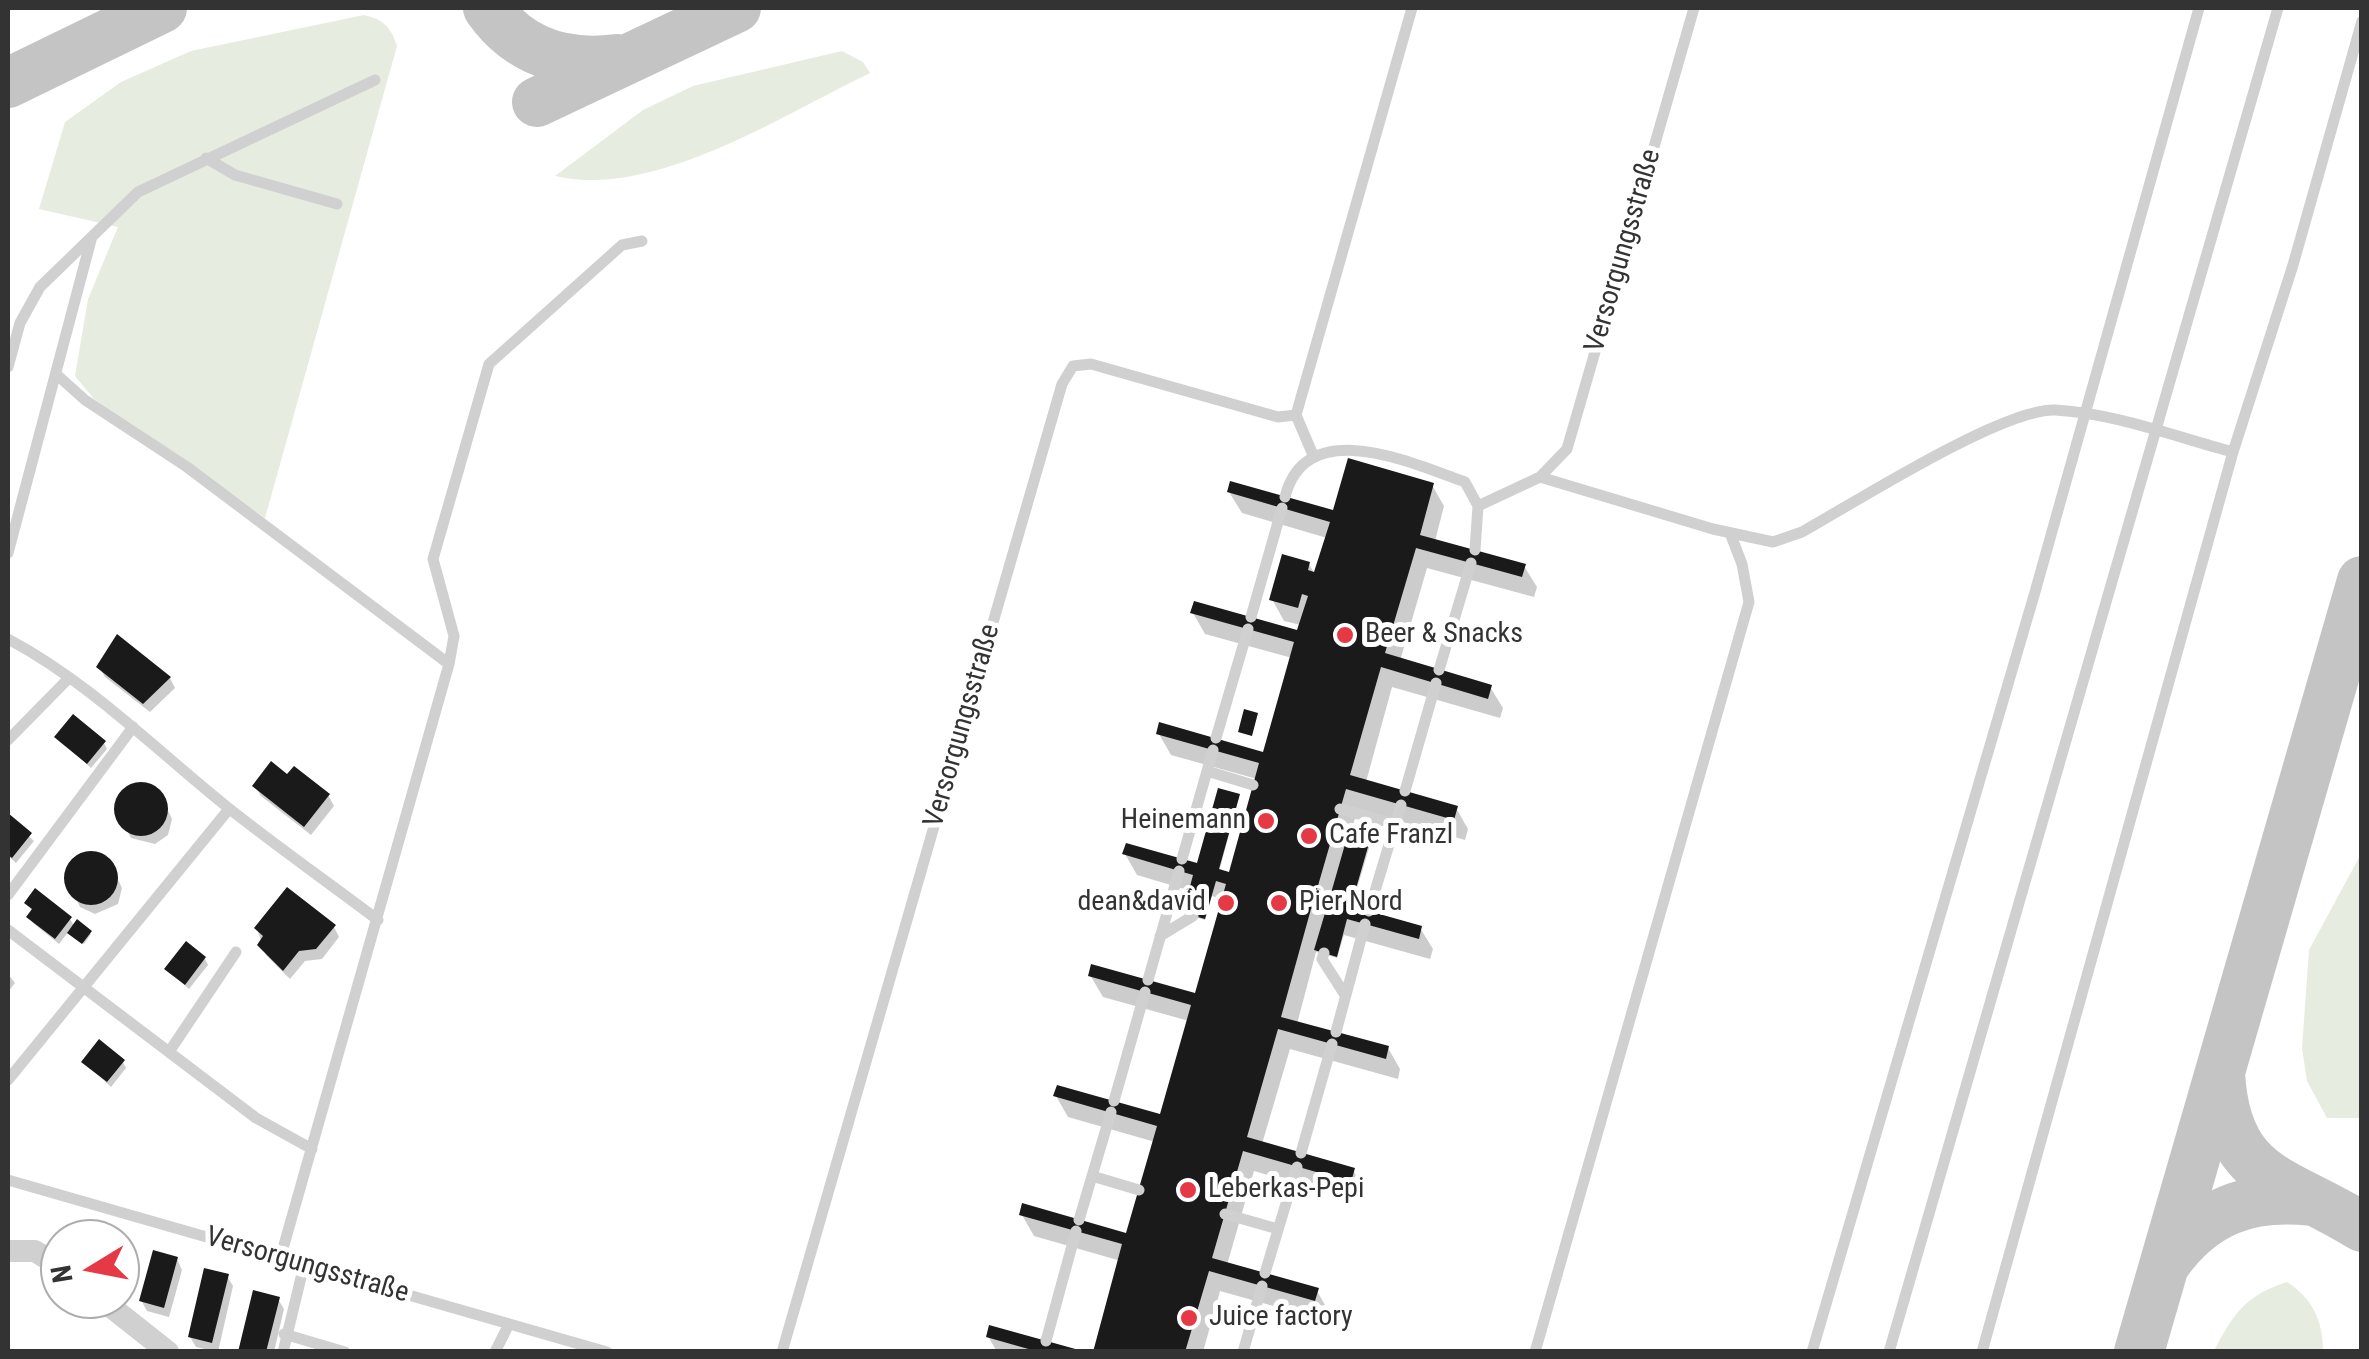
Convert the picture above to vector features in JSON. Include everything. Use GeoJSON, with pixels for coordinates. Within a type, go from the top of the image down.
{"type":"FeatureCollection","features":[{"type":"Feature","properties":{"kind":"street"},"geometry":{"type":"LineString","coordinates":[[8,1251],[40,1254]]}},
{"type":"Feature","properties":{"kind":"street"},"geometry":{"type":"LineString","coordinates":[[126,1319],[168,1352]]}},
{"type":"Feature","properties":{"kind":"lane"},"geometry":{"type":"LineString","coordinates":[[1313,455],[1296,415],[1412,8]]}},
{"type":"Feature","properties":{"kind":"lane","name":"Versorgungsstraße"},"geometry":{"type":"LineString","coordinates":[[1478,506],[1540,477],[1567,449],[1694,8]]}},
{"type":"Feature","properties":{"kind":"lane"},"geometry":{"type":"LineString","coordinates":[[1812,1352],[2035,592],[2081,414],[2199,8]]}},
{"type":"Feature","properties":{"kind":"lane"},"geometry":{"type":"LineString","coordinates":[[1889,1352],[2278,8]]}},
{"type":"Feature","properties":{"kind":"lane"},"geometry":{"type":"LineString","coordinates":[[1982,1352],[2233,452],[2293,265],[2362,21]]}},
{"type":"Feature","properties":{"kind":"lane"},"geometry":{"type":"LineString","coordinates":[[8,367],[20,323],[34,296],[138,192],[375,80]]}},
{"type":"Feature","properties":{"kind":"lane"},"geometry":{"type":"LineString","coordinates":[[206,158],[235,175],[337,204]]}},
{"type":"Feature","properties":{"kind":"lane"},"geometry":{"type":"LineString","coordinates":[[8,553],[92,236]]}},
{"type":"Feature","properties":{"kind":"lane"},"geometry":{"type":"LineString","coordinates":[[280,1259],[449,664],[454,636],[432,559],[489,364],[622,245],[642,241]]}},
{"type":"Feature","properties":{"kind":"lane","name":"Versorgungsstraße"},"geometry":{"type":"LineString","coordinates":[[782,1352],[1062,384],[1073,366],[1091,364],[1278,417],[1296,415]]}},
{"type":"Feature","properties":{"kind":"lane"},"geometry":{"type":"LineString","coordinates":[[56,374],[85,400],[187,467],[449,664]]}},
{"type":"Feature","properties":{"kind":"lane"},"geometry":{"type":"LineString","coordinates":[[1540,477],[1730,533],[1774,542],[1802,532],[2028,412],[2081,414],[2233,452]]}},
{"type":"Feature","properties":{"kind":"lane"},"geometry":{"type":"LineString","coordinates":[[1046,1341],[1290,480],[1313,455],[1351,448],[1465,482],[1478,506],[1473,556],[1439,670]]}},
{"type":"Feature","properties":{"kind":"lane"},"geometry":{"type":"LineString","coordinates":[[1535,1352],[1748,602],[1742,564],[1730,533]]}},
{"type":"Feature","properties":{"kind":"lane"},"geometry":{"type":"LineString","coordinates":[[8,640],[69,678],[229,809],[378,920]]}},
{"type":"Feature","properties":{"kind":"lane"},"geometry":{"type":"LineString","coordinates":[[8,740],[69,678]]}},
{"type":"Feature","properties":{"kind":"lane"},"geometry":{"type":"LineString","coordinates":[[1404,791],[1436,683]]}},
{"type":"Feature","properties":{"kind":"lane"},"geometry":{"type":"LineString","coordinates":[[8,894],[132,727]]}},
{"type":"Feature","properties":{"kind":"lane"},"geometry":{"type":"LineString","coordinates":[[1207,772],[1229,784],[1254,784]]}},
{"type":"Feature","properties":{"kind":"lane"},"geometry":{"type":"LineString","coordinates":[[1301,1152],[1401,805]]}},
{"type":"Feature","properties":{"kind":"lane"},"geometry":{"type":"LineString","coordinates":[[8,1080],[229,809]]}},
{"type":"Feature","properties":{"kind":"lane"},"geometry":{"type":"LineString","coordinates":[[1340,809],[1395,824]]}},
{"type":"Feature","properties":{"kind":"lane"},"geometry":{"type":"LineString","coordinates":[[1360,830],[1364,816]]}},
{"type":"Feature","properties":{"kind":"lane"},"geometry":{"type":"LineString","coordinates":[[1160,936],[1193,916]]}},
{"type":"Feature","properties":{"kind":"lane"},"geometry":{"type":"LineString","coordinates":[[8,930],[256,1118],[312,1149]]}},
{"type":"Feature","properties":{"kind":"lane"},"geometry":{"type":"LineString","coordinates":[[169,1052],[236,952]]}},
{"type":"Feature","properties":{"kind":"lane"},"geometry":{"type":"LineString","coordinates":[[1324,953],[1322,959],[1345,995]]}},
{"type":"Feature","properties":{"kind":"lane"},"geometry":{"type":"LineString","coordinates":[[1243,1352],[1296,1166]]}},
{"type":"Feature","properties":{"kind":"lane"},"geometry":{"type":"LineString","coordinates":[[1092,1176],[1138,1190]]}},
{"type":"Feature","properties":{"kind":"lane","name":"Versorgungsstraße"},"geometry":{"type":"LineString","coordinates":[[8,1180],[607,1352]]}},
{"type":"Feature","properties":{"kind":"lane"},"geometry":{"type":"LineString","coordinates":[[1225,1214],[1278,1230]]}},
{"type":"Feature","properties":{"kind":"lane"},"geometry":{"type":"LineString","coordinates":[[283,1352],[284,1334],[304,1265]]}},
{"type":"Feature","properties":{"kind":"lane"},"geometry":{"type":"LineString","coordinates":[[495,1352],[509,1324]]}},
{"type":"Feature","properties":{"kind":"lane"},"geometry":{"type":"LineString","coordinates":[[284,1334],[346,1352]]}},
{"type":"Feature","properties":{"kind":"shaded area"},"geometry":{"type":"Polygon","coordinates":[[[364,15],[386,25],[397,46],[265,518],[94,399],[75,376],[88,299],[118,227],[39,209],[65,122],[121,82],[191,51],[364,15]]]}},
{"type":"Feature","properties":{"kind":"shaded area"},"geometry":{"type":"Polygon","coordinates":[[[842,51],[863,62],[870,73],[716,149],[634,176],[594,180],[555,176],[643,110],[693,86],[842,51]]]}},
{"type":"Feature","properties":{"kind":"shaded area"},"geometry":{"type":"Polygon","coordinates":[[[2361,854],[2361,1118],[2327,1118],[2307,1081],[2302,1048],[2309,950],[2361,854]]]}},
{"type":"Feature","properties":{"kind":"shaded area"},"geometry":{"type":"Polygon","coordinates":[[[2287,1282],[2314,1311],[2323,1351],[2214,1351],[2242,1308],[2261,1293],[2287,1282]]]}},
{"type":"Feature","properties":{"kind":"building","name":"Pier Nord"},"geometry":{"type":"Polygon","coordinates":[[[1348,458],[1434,483],[1420,535],[1526,564],[1522,577],[1416,548],[1385,653],[1492,685],[1488,699],[1381,667],[1350,775],[1458,806],[1454,820],[1346,789],[1315,896],[1329,900],[1350,827],[1372,833],[1351,906],[1422,926],[1419,939],[1347,919],[1337,957],[1314,950],[1325,913],[1311,909],[1281,1017],[1389,1046],[1386,1059],[1278,1029],[1247,1137],[1355,1168],[1351,1182],[1243,1151],[1212,1258],[1319,1288],[1315,1301],[1209,1271],[1185,1352],[1093,1352],[1122,1244],[1019,1215],[1022,1203],[1126,1233],[1157,1126],[1053,1096],[1057,1085],[1160,1114],[1191,1005],[1088,976],[1091,964],[1195,993],[1226,884],[1216,881],[1205,919],[1183,913],[1193,875],[1122,854],[1126,843],[1197,863],[1218,788],[1240,794],[1219,869],[1229,872],[1259,763],[1156,734],[1159,722],[1263,752],[1294,642],[1190,613],[1194,601],[1297,630],[1308,596],[1302,594],[1298,608],[1269,600],[1282,554],[1310,562],[1308,570],[1314,572],[1330,522],[1227,492],[1230,481],[1333,510],[1348,458]]]}},
{"type":"Feature","properties":{"kind":"building"},"geometry":{"type":"Polygon","coordinates":[[[117,634],[171,677],[143,704],[96,667],[117,634]]]}},
{"type":"Feature","properties":{"kind":"building"},"geometry":{"type":"Polygon","coordinates":[[[1244,709],[1258,713],[1252,736],[1238,732],[1244,709]]]}},
{"type":"Feature","properties":{"kind":"building"},"geometry":{"type":"Polygon","coordinates":[[[73,714],[106,741],[87,764],[54,737],[73,714]]]}},
{"type":"Feature","properties":{"kind":"building"},"geometry":{"type":"Polygon","coordinates":[[[271,761],[287,774],[294,766],[330,794],[304,827],[252,786],[271,761]]]}},
{"type":"Feature","properties":{"kind":"building"},"geometry":{"type":"Polygon","coordinates":[[[141,782],[160,790],[168,809],[160,828],[141,836],[122,828],[114,809],[122,790],[141,782]]]}},
{"type":"Feature","properties":{"kind":"building"},"geometry":{"type":"Polygon","coordinates":[[[8,813],[32,833],[12,858],[8,855],[8,813]]]}},
{"type":"Feature","properties":{"kind":"building"},"geometry":{"type":"Polygon","coordinates":[[[91,851],[110,859],[118,878],[110,897],[91,905],[72,897],[64,878],[72,859],[91,851]]]}},
{"type":"Feature","properties":{"kind":"building"},"geometry":{"type":"Polygon","coordinates":[[[287,887],[336,925],[316,949],[299,951],[283,971],[257,945],[263,936],[254,928],[287,887]]]}},
{"type":"Feature","properties":{"kind":"building"},"geometry":{"type":"Polygon","coordinates":[[[35,888],[72,917],[55,939],[26,917],[32,909],[24,903],[35,888]]]}},
{"type":"Feature","properties":{"kind":"building"},"geometry":{"type":"Polygon","coordinates":[[[77,919],[92,931],[82,944],[67,933],[77,919]]]}},
{"type":"Feature","properties":{"kind":"building"},"geometry":{"type":"Polygon","coordinates":[[[186,941],[206,957],[185,985],[164,969],[186,941]]]}},
{"type":"Feature","properties":{"kind":"building"},"geometry":{"type":"Polygon","coordinates":[[[99,1039],[125,1060],[107,1082],[81,1062],[99,1039]]]}},
{"type":"Feature","properties":{"kind":"building"},"geometry":{"type":"Polygon","coordinates":[[[153,1250],[178,1257],[164,1308],[140,1301],[153,1250]]]}},
{"type":"Feature","properties":{"kind":"building"},"geometry":{"type":"Polygon","coordinates":[[[204,1268],[229,1274],[212,1343],[188,1337],[204,1268]]]}},
{"type":"Feature","properties":{"kind":"building"},"geometry":{"type":"Polygon","coordinates":[[[253,1290],[280,1297],[266,1352],[238,1352],[253,1290]]]}},
{"type":"Feature","properties":{"kind":"building"},"geometry":{"type":"Polygon","coordinates":[[[989,1325],[1079,1352],[1039,1352],[986,1337],[989,1325]]]}},
{"type":"Feature","properties":{"kind":"taxiway"},"geometry":{"type":"LineString","coordinates":[[8,83],[162,8]]}},
{"type":"Feature","properties":{"kind":"taxiway"},"geometry":{"type":"LineString","coordinates":[[488,8],[514,36],[544,53],[579,60],[617,59]]}},
{"type":"Feature","properties":{"kind":"taxiway"},"geometry":{"type":"LineString","coordinates":[[537,102],[736,8]]}},
{"type":"Feature","properties":{"kind":"taxiway"},"geometry":{"type":"LineString","coordinates":[[2139,1352],[2362,581]]}},
{"type":"Feature","properties":{"kind":"taxiway"},"geometry":{"type":"LineString","coordinates":[[2220,1073],[2225,1109],[2234,1136],[2248,1157],[2286,1186],[2362,1227]]}},
{"type":"Feature","properties":{"kind":"taxiway"},"geometry":{"type":"LineString","coordinates":[[2166,1263],[2196,1230],[2229,1210],[2268,1200],[2312,1201]]}},
{"type":"Feature","properties":{"kind":"place","name":"Beer & Snacks"},"geometry":{"type":"Point","coordinates":[1345,635]}},
{"type":"Feature","properties":{"kind":"place","name":"Heinemann"},"geometry":{"type":"Point","coordinates":[1266,821]}},
{"type":"Feature","properties":{"kind":"place","name":"Cafe Franzl"},"geometry":{"type":"Point","coordinates":[1309,836]}},
{"type":"Feature","properties":{"kind":"place","name":"dean&david"},"geometry":{"type":"Point","coordinates":[1226,903]}},
{"type":"Feature","properties":{"kind":"place","name":"Pier Nord"},"geometry":{"type":"Point","coordinates":[1279,903]}},
{"type":"Feature","properties":{"kind":"place","name":"Leberkas-Pepi"},"geometry":{"type":"Point","coordinates":[1188,1190]}},
{"type":"Feature","properties":{"kind":"place","name":"Juice factory"},"geometry":{"type":"Point","coordinates":[1189,1318]}}]}
